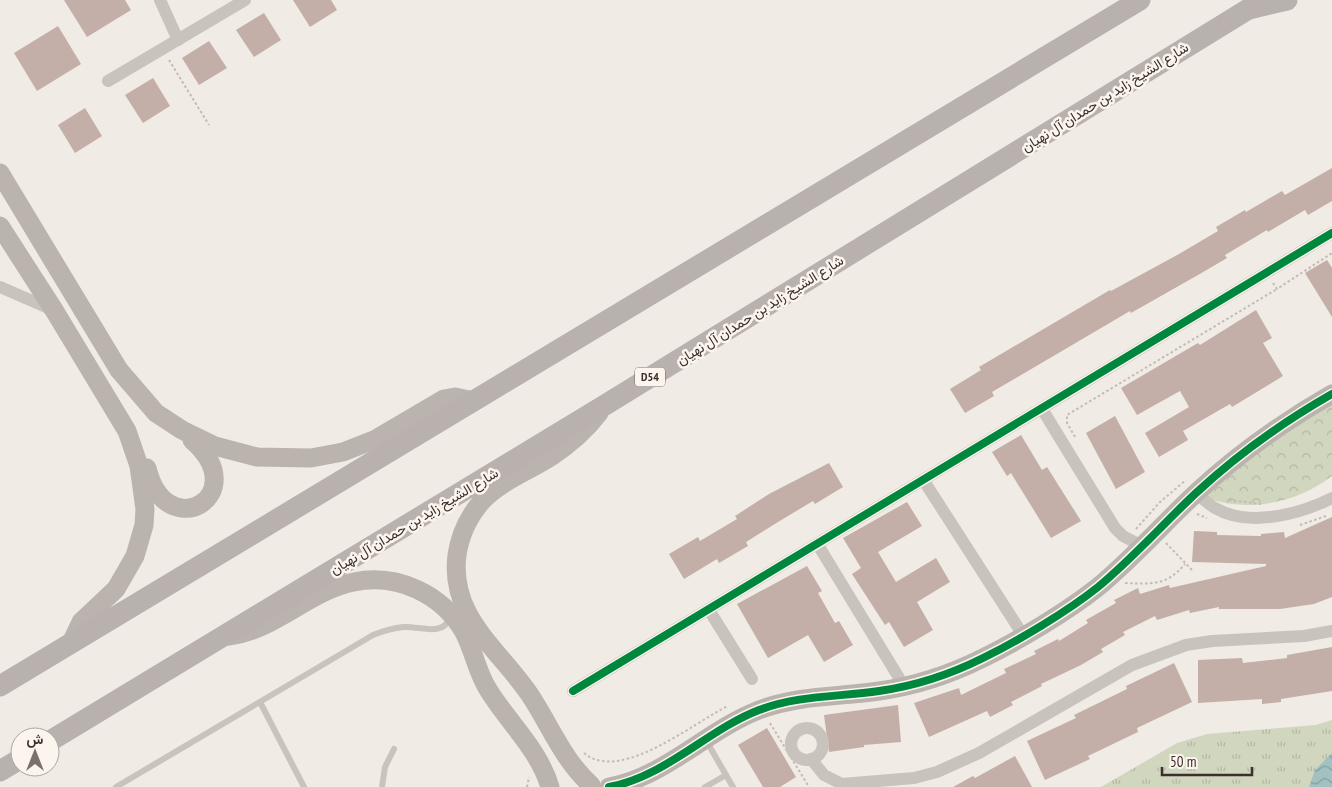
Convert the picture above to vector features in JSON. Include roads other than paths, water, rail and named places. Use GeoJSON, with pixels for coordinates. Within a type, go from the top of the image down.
{"type":"FeatureCollection","features":[{"type":"Feature","properties":{"kind":"main road"},"geometry":{"type":"LineString","coordinates":[[0,686],[1140,0]]}},
{"type":"Feature","properties":{"kind":"main road","name":"شارع الشيخ زايد بن حمدان آل نهيان"},"geometry":{"type":"LineString","coordinates":[[60,736],[1256,4],[1287,0]]}},
{"type":"Feature","properties":{"kind":"street"},"geometry":{"type":"LineString","coordinates":[[160,0],[178,40]]}},
{"type":"Feature","properties":{"kind":"street"},"geometry":{"type":"LineString","coordinates":[[108,82],[245,0]]}},
{"type":"Feature","properties":{"kind":"street"},"geometry":{"type":"LineString","coordinates":[[0,173],[119,370],[156,412],[182,430],[215,446],[257,456],[311,458],[343,452],[367,443],[444,400],[455,398],[474,401]]}},
{"type":"Feature","properties":{"kind":"street"},"geometry":{"type":"LineString","coordinates":[[0,226],[54,310],[133,444],[142,454],[154,489],[175,508],[193,508],[208,498],[213,490],[214,468],[202,449],[182,430]]}},
{"type":"Feature","properties":{"kind":"street"},"geometry":{"type":"LineString","coordinates":[[573,691],[818,545],[1332,233]]}},
{"type":"Feature","properties":{"kind":"street"},"geometry":{"type":"LineString","coordinates":[[0,287],[54,310]]}},
{"type":"Feature","properties":{"kind":"street"},"geometry":{"type":"LineString","coordinates":[[610,787],[645,780],[705,738],[736,720],[783,703],[807,698],[880,691],[904,686],[958,670],[984,657],[1023,635],[1097,588],[1139,537],[1269,434],[1332,394]]}},
{"type":"Feature","properties":{"kind":"street"},"geometry":{"type":"LineString","coordinates":[[588,786],[559,745],[530,695],[467,616],[456,581],[458,548],[469,520],[488,496],[564,448],[586,428],[605,404]]}},
{"type":"Feature","properties":{"kind":"street"},"geometry":{"type":"LineString","coordinates":[[1042,409],[1115,528],[1123,536],[1139,537]]}},
{"type":"Feature","properties":{"kind":"street"},"geometry":{"type":"LineString","coordinates":[[71,643],[82,622],[116,589],[127,573],[141,541],[145,509],[140,466],[133,444]]}},
{"type":"Feature","properties":{"kind":"street"},"geometry":{"type":"LineString","coordinates":[[924,481],[1023,635]]}},
{"type":"Feature","properties":{"kind":"street"},"geometry":{"type":"LineString","coordinates":[[1196,493],[1215,508],[1226,513],[1252,517],[1296,512],[1332,498]]}},
{"type":"Feature","properties":{"kind":"street"},"geometry":{"type":"LineString","coordinates":[[818,545],[904,686]]}},
{"type":"Feature","properties":{"kind":"street"},"geometry":{"type":"LineString","coordinates":[[223,637],[262,628],[334,588],[365,580],[386,580],[407,585],[427,594],[451,615],[464,632],[484,683],[532,751],[550,787]]}},
{"type":"Feature","properties":{"kind":"street"},"geometry":{"type":"LineString","coordinates":[[709,610],[752,678]]}},
{"type":"Feature","properties":{"kind":"street"},"geometry":{"type":"LineString","coordinates":[[811,759],[824,775],[842,784],[891,780],[929,774],[972,757],[1132,665],[1158,654],[1212,641],[1304,636],[1332,631]]}},
{"type":"Feature","properties":{"kind":"street"},"geometry":{"type":"LineString","coordinates":[[532,751],[559,745]]}},
{"type":"Feature","properties":{"kind":"lane"},"geometry":{"type":"LineString","coordinates":[[116,787],[373,635],[401,627],[438,630],[447,624],[451,615]]}},
{"type":"Feature","properties":{"kind":"lane"},"geometry":{"type":"LineString","coordinates":[[260,702],[304,787]]}},
{"type":"Feature","properties":{"kind":"lane"},"geometry":{"type":"LineString","coordinates":[[705,738],[733,787]]}},
{"type":"Feature","properties":{"kind":"lane"},"geometry":{"type":"LineString","coordinates":[[382,787],[386,767],[394,749]]}},
{"type":"Feature","properties":{"kind":"lane"},"geometry":{"type":"LineString","coordinates":[[705,787],[726,775]]}},
{"type":"Feature","properties":{"kind":"water"},"geometry":{"type":"Polygon","coordinates":[[[1332,753],[1332,787],[1309,787],[1315,770],[1332,753]]]}}]}
